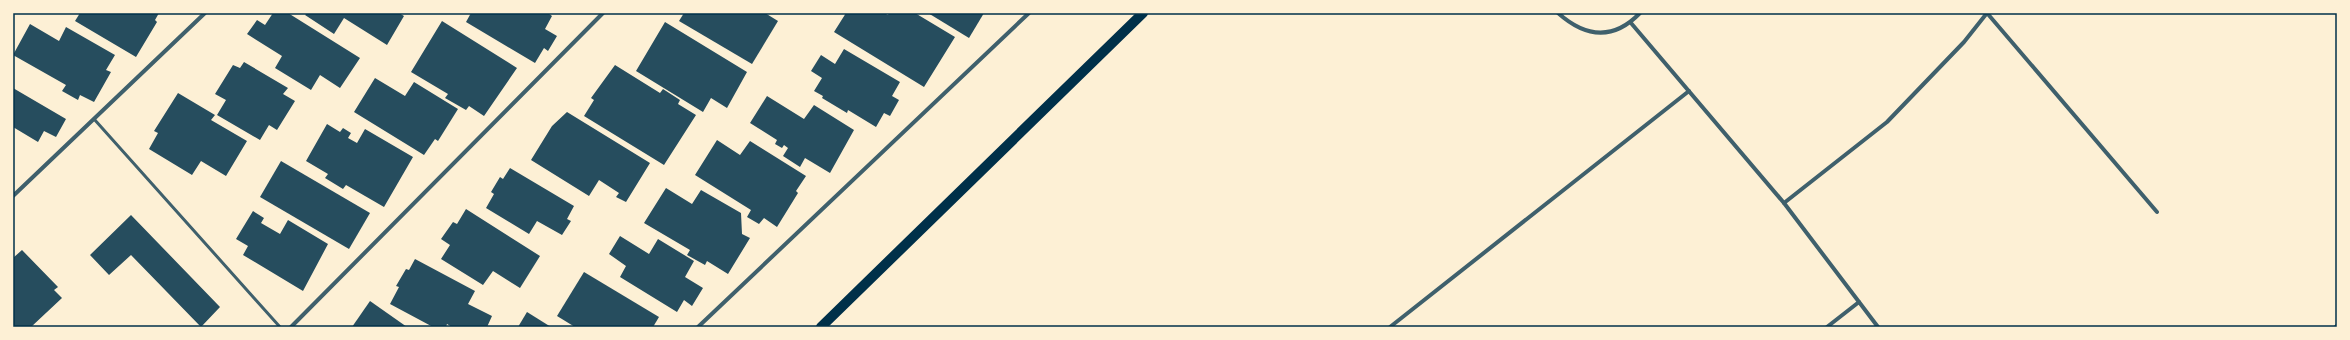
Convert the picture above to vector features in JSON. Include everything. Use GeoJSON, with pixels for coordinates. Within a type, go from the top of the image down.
{"type":"FeatureCollection","features":[{"type":"Feature","properties":{"kind":"main road"},"geometry":{"type":"LineString","coordinates":[[821,327],[1143,13]]}},
{"type":"Feature","properties":{"kind":"street"},"geometry":{"type":"LineString","coordinates":[[13,196],[205,13]]}},
{"type":"Feature","properties":{"kind":"street"},"geometry":{"type":"LineString","coordinates":[[291,327],[603,13]]}},
{"type":"Feature","properties":{"kind":"street"},"geometry":{"type":"LineString","coordinates":[[698,327],[1029,13]]}},
{"type":"Feature","properties":{"kind":"street"},"geometry":{"type":"LineString","coordinates":[[1558,13],[1573,26],[1592,33],[1613,32],[1631,23],[1640,13]]}},
{"type":"Feature","properties":{"kind":"street"},"geometry":{"type":"LineString","coordinates":[[1784,203],[1887,122],[1964,42],[1987,13],[2157,212]]}},
{"type":"Feature","properties":{"kind":"street"},"geometry":{"type":"LineString","coordinates":[[1631,23],[1784,203],[1878,327]]}},
{"type":"Feature","properties":{"kind":"street"},"geometry":{"type":"LineString","coordinates":[[1390,327],[1690,91]]}},
{"type":"Feature","properties":{"kind":"street"},"geometry":{"type":"LineString","coordinates":[[1827,327],[1859,302]]}},
{"type":"Feature","properties":{"kind":"lane"},"geometry":{"type":"LineString","coordinates":[[94,119],[280,327]]}},
{"type":"Feature","properties":{"kind":"building"},"geometry":{"type":"Polygon","coordinates":[[[80,13],[159,13],[155,20],[157,22],[136,57],[75,21],[80,13]]]}},
{"type":"Feature","properties":{"kind":"building"},"geometry":{"type":"Polygon","coordinates":[[[273,13],[288,13],[360,58],[340,88],[320,75],[311,90],[275,68],[282,56],[247,34],[257,20],[265,25],[273,13]]]}},
{"type":"Feature","properties":{"kind":"building"},"geometry":{"type":"Polygon","coordinates":[[[307,13],[399,13],[404,16],[387,45],[344,18],[334,34],[305,15],[307,13]]]}},
{"type":"Feature","properties":{"kind":"building"},"geometry":{"type":"Polygon","coordinates":[[[471,13],[548,13],[552,16],[545,29],[557,36],[548,51],[544,48],[535,63],[466,22],[471,13]]]}},
{"type":"Feature","properties":{"kind":"building"},"geometry":{"type":"Polygon","coordinates":[[[684,13],[765,13],[778,21],[752,64],[679,21],[684,13]]]}},
{"type":"Feature","properties":{"kind":"building"},"geometry":{"type":"Polygon","coordinates":[[[846,13],[884,13],[888,15],[889,13],[915,13],[955,37],[924,87],[834,32],[846,13]]]}},
{"type":"Feature","properties":{"kind":"building"},"geometry":{"type":"Polygon","coordinates":[[[928,13],[984,13],[969,38],[928,13]]]}},
{"type":"Feature","properties":{"kind":"building"},"geometry":{"type":"Polygon","coordinates":[[[442,21],[517,68],[484,116],[469,106],[466,110],[445,98],[448,94],[411,72],[442,21]]]}},
{"type":"Feature","properties":{"kind":"building"},"geometry":{"type":"Polygon","coordinates":[[[665,22],[747,72],[727,108],[711,98],[703,112],[636,71],[665,22]]]}},
{"type":"Feature","properties":{"kind":"building"},"geometry":{"type":"Polygon","coordinates":[[[30,24],[59,41],[66,27],[115,55],[106,70],[111,72],[94,102],[80,95],[78,100],[62,91],[66,85],[13,55],[30,24]]]}},
{"type":"Feature","properties":{"kind":"building"},"geometry":{"type":"Polygon","coordinates":[[[844,49],[900,82],[892,96],[899,100],[890,116],[884,113],[876,127],[848,110],[847,113],[822,98],[823,96],[814,91],[822,78],[811,71],[821,55],[835,64],[844,49]]]}},
{"type":"Feature","properties":{"kind":"building"},"geometry":{"type":"Polygon","coordinates":[[[244,62],[288,88],[283,94],[295,101],[277,130],[269,125],[260,140],[217,115],[226,100],[215,94],[233,65],[240,68],[244,62]]]}},
{"type":"Feature","properties":{"kind":"building"},"geometry":{"type":"Polygon","coordinates":[[[615,65],[660,93],[663,89],[680,100],[678,104],[696,115],[664,165],[584,116],[594,100],[591,98],[615,65]]]}},
{"type":"Feature","properties":{"kind":"building"},"geometry":{"type":"Polygon","coordinates":[[[375,78],[405,96],[414,82],[458,109],[438,141],[435,139],[424,155],[354,112],[375,78]]]}},
{"type":"Feature","properties":{"kind":"building"},"geometry":{"type":"Polygon","coordinates":[[[13,88],[66,119],[56,137],[44,131],[38,142],[13,127],[13,88]]]}},
{"type":"Feature","properties":{"kind":"building"},"geometry":{"type":"Polygon","coordinates":[[[178,93],[215,115],[211,120],[247,141],[226,176],[201,161],[192,175],[149,149],[158,133],[154,131],[178,93]]]}},
{"type":"Feature","properties":{"kind":"building"},"geometry":{"type":"Polygon","coordinates":[[[767,96],[804,119],[814,105],[854,130],[830,173],[805,158],[800,167],[783,156],[788,148],[784,145],[782,148],[775,144],[777,140],[750,123],[767,96]]]}},
{"type":"Feature","properties":{"kind":"building"},"geometry":{"type":"Polygon","coordinates":[[[567,112],[650,163],[626,202],[616,197],[619,193],[599,180],[589,196],[531,160],[552,126],[567,112]]]}},
{"type":"Feature","properties":{"kind":"building"},"geometry":{"type":"Polygon","coordinates":[[[327,124],[340,132],[343,128],[351,133],[348,138],[357,143],[365,129],[413,157],[384,207],[346,185],[343,189],[325,178],[328,174],[306,161],[327,124]]]}},
{"type":"Feature","properties":{"kind":"building"},"geometry":{"type":"Polygon","coordinates":[[[717,140],[740,155],[750,141],[806,176],[796,191],[798,193],[777,227],[764,218],[759,224],[747,217],[751,210],[695,175],[717,140]]]}},
{"type":"Feature","properties":{"kind":"building"},"geometry":{"type":"Polygon","coordinates":[[[281,161],[370,213],[349,249],[260,197],[281,161]]]}},
{"type":"Feature","properties":{"kind":"building"},"geometry":{"type":"Polygon","coordinates":[[[510,168],[574,206],[567,219],[571,221],[562,235],[537,221],[529,234],[486,208],[494,194],[491,192],[500,177],[503,179],[510,168]]]}},
{"type":"Feature","properties":{"kind":"building"},"geometry":{"type":"Polygon","coordinates":[[[666,188],[692,204],[701,190],[741,213],[742,234],[750,238],[728,274],[707,261],[705,265],[687,255],[690,250],[644,223],[666,188]]]}},
{"type":"Feature","properties":{"kind":"building"},"geometry":{"type":"Polygon","coordinates":[[[466,209],[540,256],[520,288],[493,271],[483,285],[441,259],[450,245],[441,239],[453,222],[457,224],[466,209]]]}},
{"type":"Feature","properties":{"kind":"building"},"geometry":{"type":"Polygon","coordinates":[[[253,211],[264,218],[261,223],[280,234],[288,220],[328,244],[303,291],[243,255],[248,246],[236,239],[253,211]]]}},
{"type":"Feature","properties":{"kind":"building"},"geometry":{"type":"Polygon","coordinates":[[[131,215],[220,307],[201,327],[131,255],[109,275],[90,255],[131,215]]]}},
{"type":"Feature","properties":{"kind":"building"},"geometry":{"type":"Polygon","coordinates":[[[620,236],[649,254],[658,239],[694,261],[685,277],[703,288],[692,306],[684,300],[677,312],[620,277],[626,266],[609,254],[620,236]]]}},
{"type":"Feature","properties":{"kind":"building"},"geometry":{"type":"Polygon","coordinates":[[[22,250],[58,287],[54,290],[62,298],[31,327],[13,327],[13,258],[22,250]]]}},
{"type":"Feature","properties":{"kind":"building"},"geometry":{"type":"Polygon","coordinates":[[[415,259],[475,291],[468,304],[492,316],[487,327],[452,327],[447,324],[446,327],[433,327],[390,304],[399,287],[396,286],[406,269],[409,270],[415,259]]]}},
{"type":"Feature","properties":{"kind":"building"},"geometry":{"type":"Polygon","coordinates":[[[584,272],[659,317],[653,327],[575,327],[557,316],[584,272]]]}},
{"type":"Feature","properties":{"kind":"building"},"geometry":{"type":"Polygon","coordinates":[[[370,301],[407,327],[352,327],[370,301]]]}},
{"type":"Feature","properties":{"kind":"building"},"geometry":{"type":"Polygon","coordinates":[[[527,312],[551,327],[518,327],[527,312]]]}}]}
